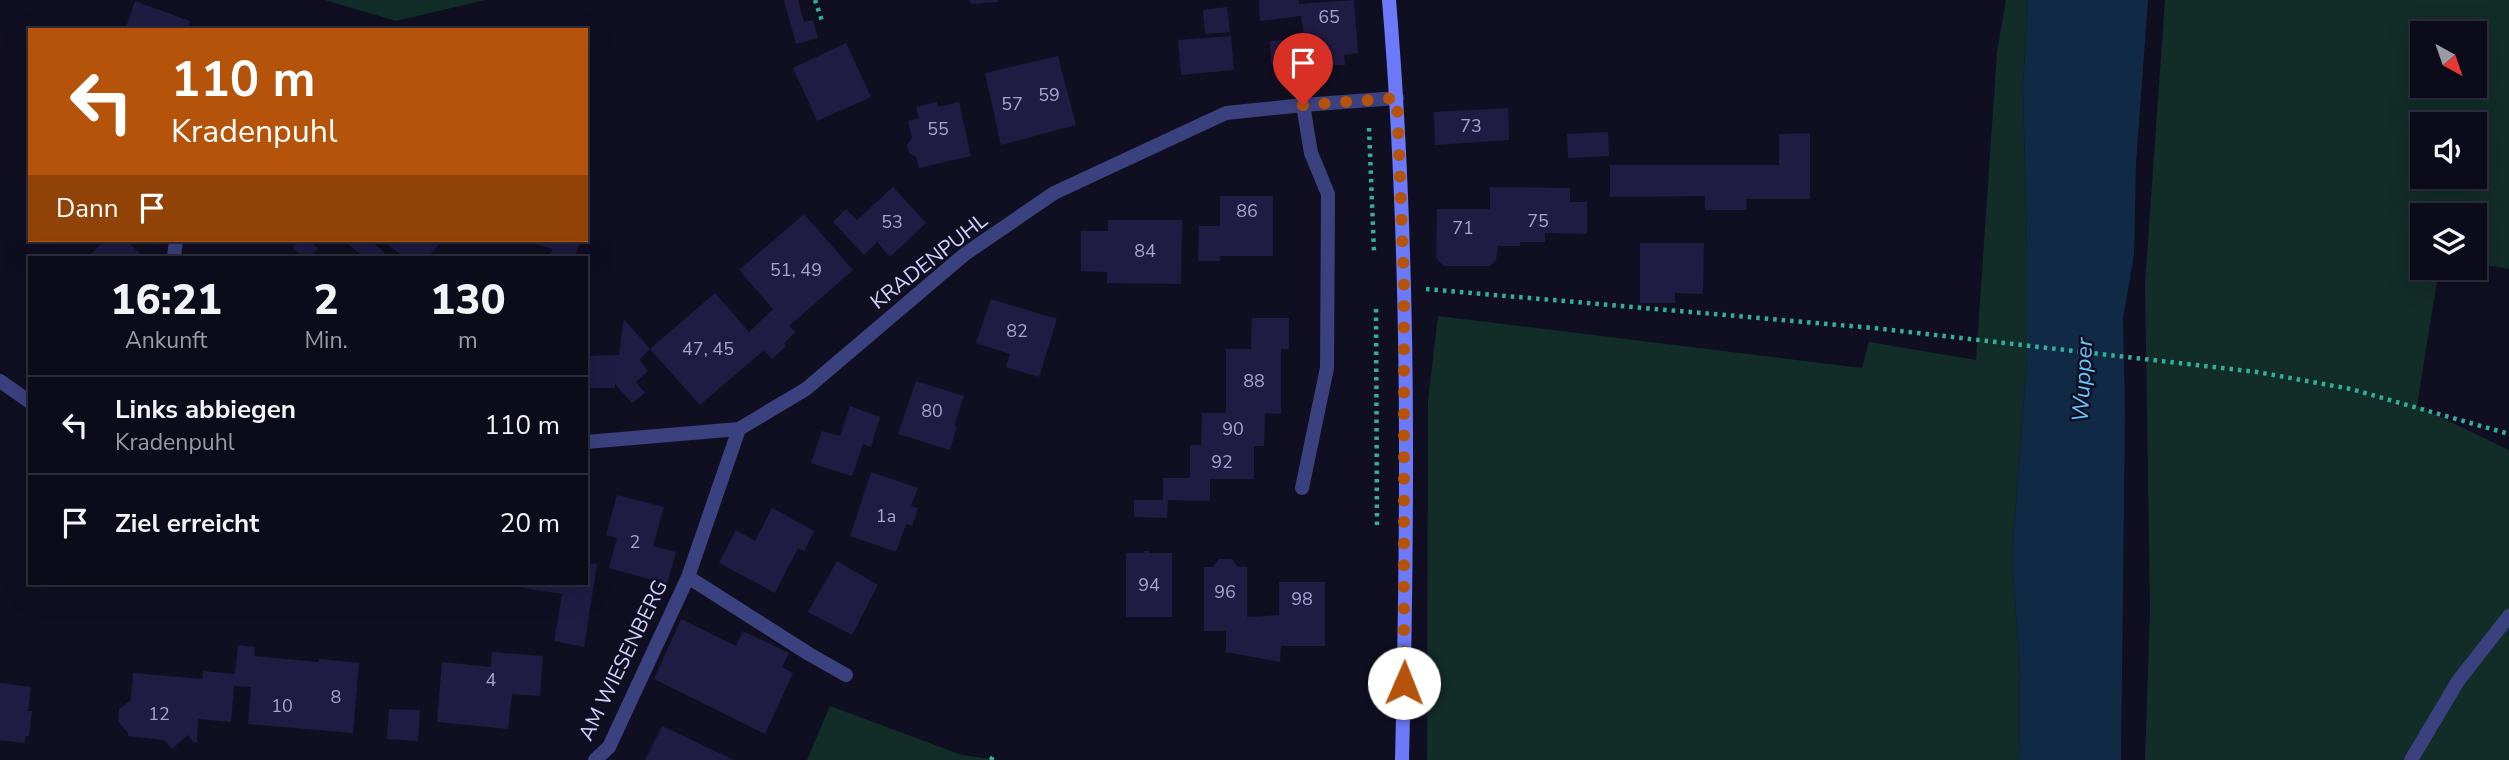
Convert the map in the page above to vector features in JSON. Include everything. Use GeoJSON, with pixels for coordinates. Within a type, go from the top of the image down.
{"type":"FeatureCollection","features":[{"type":"Feature","properties":{"kind":"main road"},"geometry":{"type":"LineString","coordinates":[[1389,0],[1397,98],[1404,286],[1405,657],[1402,760]]}},
{"type":"Feature","properties":{"kind":"street","name":"KRADENPUHL"},"geometry":{"type":"LineString","coordinates":[[588,442],[739,429],[806,389],[965,254],[1054,193],[1226,113],[1397,98]]}},
{"type":"Feature","properties":{"kind":"street"},"geometry":{"type":"LineString","coordinates":[[1302,488],[1327,368],[1328,194],[1311,153],[1303,105]]}},
{"type":"Feature","properties":{"kind":"street"},"geometry":{"type":"LineString","coordinates":[[0,381],[28,401]]}},
{"type":"Feature","properties":{"kind":"street","name":"AM WIESENBERG"},"geometry":{"type":"LineString","coordinates":[[595,760],[608,747],[688,577],[739,429]]}},
{"type":"Feature","properties":{"kind":"street","name":"AM WIESENBERG"},"geometry":{"type":"LineString","coordinates":[[688,577],[809,654],[846,674]]}},
{"type":"Feature","properties":{"kind":"street"},"geometry":{"type":"LineString","coordinates":[[2411,760],[2458,681],[2509,616]]}},
{"type":"Feature","properties":{"kind":"path"},"geometry":{"type":"LineString","coordinates":[[815,0],[822,21]]}},
{"type":"Feature","properties":{"kind":"path"},"geometry":{"type":"LineString","coordinates":[[1404,286],[1874,327],[2257,372],[2351,389],[2509,434]]}},
{"type":"Feature","properties":{"kind":"path"},"geometry":{"type":"LineString","coordinates":[[1376,299],[1377,532]]}},
{"type":"Feature","properties":{"kind":"green space"},"geometry":{"type":"Polygon","coordinates":[[[325,0],[485,0],[396,21],[325,0]]]}},
{"type":"Feature","properties":{"kind":"green space"},"geometry":{"type":"Polygon","coordinates":[[[2006,0],[2028,0],[2023,86],[2027,359],[2012,557],[2020,669],[2019,760],[1427,760],[1428,400],[1438,316],[1862,368],[1869,342],[1976,360],[1997,52],[2006,0]]]}},
{"type":"Feature","properties":{"kind":"green space"},"geometry":{"type":"Polygon","coordinates":[[[2165,0],[2509,0],[2509,269],[2487,265],[2487,203],[2410,203],[2410,280],[2437,280],[2417,406],[2509,450],[2509,760],[2145,760],[2150,610],[2145,283],[2165,0]]]}},
{"type":"Feature","properties":{"kind":"green space"},"geometry":{"type":"Polygon","coordinates":[[[830,706],[962,755],[998,760],[807,760],[830,706]]]}},
{"type":"Feature","properties":{"kind":"water","name":"Wupper"},"geometry":{"type":"Polygon","coordinates":[[[2028,0],[2148,0],[2136,163],[2134,255],[2123,319],[2125,410],[2121,760],[2019,760],[2020,669],[2012,557],[2027,359],[2023,86],[2028,0]]]}},
{"type":"Feature","properties":{"kind":"building"},"geometry":{"type":"Polygon","coordinates":[[[784,0],[798,0],[804,22],[813,20],[818,38],[796,44],[784,0]]]}},
{"type":"Feature","properties":{"kind":"building"},"geometry":{"type":"Polygon","coordinates":[[[970,0],[998,0],[998,2],[971,4],[970,0]]]}},
{"type":"Feature","properties":{"kind":"building"},"geometry":{"type":"Polygon","coordinates":[[[1259,0],[1299,0],[1299,4],[1354,0],[1358,53],[1344,55],[1345,65],[1334,65],[1333,55],[1271,63],[1270,41],[1304,38],[1301,16],[1260,21],[1259,0]]]}},
{"type":"Feature","properties":{"kind":"building"},"geometry":{"type":"Polygon","coordinates":[[[135,1],[190,21],[188,28],[126,28],[135,1]]]}},
{"type":"Feature","properties":{"kind":"building"},"geometry":{"type":"Polygon","coordinates":[[[1227,7],[1230,32],[1205,34],[1203,10],[1227,7]]]}},
{"type":"Feature","properties":{"kind":"building"},"geometry":{"type":"Polygon","coordinates":[[[1231,36],[1234,70],[1181,75],[1178,40],[1231,36]]]}},
{"type":"Feature","properties":{"kind":"building"},"geometry":{"type":"Polygon","coordinates":[[[846,43],[871,97],[817,121],[793,68],[846,43]]]}},
{"type":"Feature","properties":{"kind":"building"},"geometry":{"type":"Polygon","coordinates":[[[1058,56],[1076,125],[1001,145],[985,73],[1058,56]]]}},
{"type":"Feature","properties":{"kind":"building"},"geometry":{"type":"Polygon","coordinates":[[[937,102],[938,107],[959,102],[971,156],[919,168],[916,157],[909,153],[907,145],[912,138],[908,121],[919,118],[916,107],[937,102]]]}},
{"type":"Feature","properties":{"kind":"building"},"geometry":{"type":"Polygon","coordinates":[[[1508,108],[1509,140],[1435,145],[1434,112],[1508,108]]]}},
{"type":"Feature","properties":{"kind":"building"},"geometry":{"type":"Polygon","coordinates":[[[1608,132],[1609,156],[1568,158],[1567,134],[1608,132]]]}},
{"type":"Feature","properties":{"kind":"building"},"geometry":{"type":"Polygon","coordinates":[[[1810,133],[1810,199],[1746,199],[1747,210],[1705,210],[1705,196],[1610,197],[1610,165],[1779,165],[1779,134],[1810,133]]]}},
{"type":"Feature","properties":{"kind":"building"},"geometry":{"type":"Polygon","coordinates":[[[893,187],[926,223],[890,257],[877,242],[864,255],[833,222],[846,209],[857,220],[893,187]]]}},
{"type":"Feature","properties":{"kind":"building"},"geometry":{"type":"Polygon","coordinates":[[[1490,187],[1570,188],[1570,202],[1587,202],[1587,234],[1545,233],[1545,242],[1520,242],[1520,246],[1498,246],[1496,260],[1490,266],[1444,266],[1436,258],[1437,209],[1490,209],[1490,187]]]}},
{"type":"Feature","properties":{"kind":"building"},"geometry":{"type":"Polygon","coordinates":[[[1220,196],[1273,196],[1273,256],[1220,256],[1220,261],[1198,261],[1199,226],[1220,226],[1220,196]]]}},
{"type":"Feature","properties":{"kind":"building"},"geometry":{"type":"Polygon","coordinates":[[[804,214],[853,270],[789,326],[796,332],[772,359],[764,350],[700,405],[650,349],[715,293],[749,332],[773,309],[739,270],[804,214]]]}},
{"type":"Feature","properties":{"kind":"building"},"geometry":{"type":"Polygon","coordinates":[[[1108,220],[1182,220],[1181,284],[1107,283],[1107,272],[1081,271],[1081,231],[1108,231],[1108,220]]]}},
{"type":"Feature","properties":{"kind":"building"},"geometry":{"type":"Polygon","coordinates":[[[103,242],[128,242],[143,256],[89,256],[103,242]]]}},
{"type":"Feature","properties":{"kind":"building"},"geometry":{"type":"Polygon","coordinates":[[[298,242],[312,242],[318,249],[310,256],[301,256],[292,247],[298,242]]]}},
{"type":"Feature","properties":{"kind":"building"},"geometry":{"type":"Polygon","coordinates":[[[345,242],[372,242],[385,253],[382,256],[363,256],[345,242]]]}},
{"type":"Feature","properties":{"kind":"building"},"geometry":{"type":"Polygon","coordinates":[[[385,242],[441,242],[429,256],[402,256],[385,242]]]}},
{"type":"Feature","properties":{"kind":"building"},"geometry":{"type":"Polygon","coordinates":[[[531,242],[579,242],[575,256],[550,255],[552,249],[531,242]]]}},
{"type":"Feature","properties":{"kind":"building"},"geometry":{"type":"Polygon","coordinates":[[[1640,243],[1704,243],[1703,294],[1675,293],[1675,303],[1640,303],[1640,243]]]}},
{"type":"Feature","properties":{"kind":"building"},"geometry":{"type":"Polygon","coordinates":[[[991,299],[1057,319],[1039,377],[1006,367],[1010,354],[976,343],[991,299]]]}},
{"type":"Feature","properties":{"kind":"building"},"geometry":{"type":"Polygon","coordinates":[[[1252,318],[1289,318],[1289,349],[1281,349],[1281,414],[1265,413],[1264,446],[1254,446],[1254,479],[1210,479],[1210,501],[1168,500],[1167,518],[1134,517],[1134,500],[1163,500],[1163,478],[1190,478],[1190,445],[1201,445],[1202,413],[1226,413],[1226,349],[1251,349],[1252,318]]]}},
{"type":"Feature","properties":{"kind":"building"},"geometry":{"type":"Polygon","coordinates":[[[624,319],[650,349],[639,360],[648,371],[636,382],[645,393],[632,403],[615,384],[615,388],[588,388],[588,356],[619,355],[624,319]]]}},
{"type":"Feature","properties":{"kind":"building"},"geometry":{"type":"Polygon","coordinates":[[[916,381],[964,396],[954,426],[957,427],[950,450],[898,434],[916,381]]]}},
{"type":"Feature","properties":{"kind":"building"},"geometry":{"type":"Polygon","coordinates":[[[850,406],[880,417],[871,447],[863,444],[852,476],[811,463],[822,431],[840,436],[850,406]]]}},
{"type":"Feature","properties":{"kind":"building"},"geometry":{"type":"Polygon","coordinates":[[[871,472],[918,488],[911,506],[918,508],[912,526],[906,524],[896,552],[850,536],[871,472]]]}},
{"type":"Feature","properties":{"kind":"building"},"geometry":{"type":"Polygon","coordinates":[[[617,495],[664,507],[653,546],[676,552],[667,584],[609,568],[617,538],[606,535],[617,495]]]}},
{"type":"Feature","properties":{"kind":"building"},"geometry":{"type":"Polygon","coordinates":[[[772,508],[814,531],[804,551],[798,548],[775,593],[719,563],[736,530],[755,541],[772,508]]]}},
{"type":"Feature","properties":{"kind":"building"},"geometry":{"type":"Polygon","coordinates":[[[1143,551],[1172,553],[1172,617],[1126,617],[1126,553],[1144,553],[1143,551]]]}},
{"type":"Feature","properties":{"kind":"building"},"geometry":{"type":"Polygon","coordinates":[[[1219,559],[1232,559],[1238,567],[1247,567],[1247,617],[1279,615],[1279,582],[1325,582],[1325,646],[1281,646],[1280,662],[1226,652],[1226,631],[1204,631],[1204,567],[1213,567],[1219,559]]]}},
{"type":"Feature","properties":{"kind":"building"},"geometry":{"type":"Polygon","coordinates":[[[837,561],[878,585],[852,635],[808,612],[837,561]]]}},
{"type":"Feature","properties":{"kind":"building"},"geometry":{"type":"Polygon","coordinates":[[[588,563],[597,564],[584,647],[554,641],[562,594],[523,588],[524,585],[588,585],[588,563]]]}},
{"type":"Feature","properties":{"kind":"building"},"geometry":{"type":"Polygon","coordinates":[[[681,619],[736,646],[743,631],[789,653],[782,667],[793,673],[765,734],[654,679],[681,619]]]}},
{"type":"Feature","properties":{"kind":"building"},"geometry":{"type":"Polygon","coordinates":[[[238,645],[255,647],[254,656],[359,663],[353,733],[248,724],[251,687],[234,686],[231,722],[198,719],[197,742],[194,743],[188,735],[172,749],[164,740],[128,736],[118,721],[119,709],[131,700],[133,673],[202,679],[203,671],[235,674],[238,645]]]}},
{"type":"Feature","properties":{"kind":"building"},"geometry":{"type":"Polygon","coordinates":[[[492,652],[543,656],[540,696],[512,694],[508,729],[437,722],[442,662],[491,667],[492,652]]]}},
{"type":"Feature","properties":{"kind":"building"},"geometry":{"type":"Polygon","coordinates":[[[0,683],[31,687],[28,711],[32,711],[29,736],[26,736],[25,743],[0,740],[0,683]]]}},
{"type":"Feature","properties":{"kind":"building"},"geometry":{"type":"Polygon","coordinates":[[[389,709],[420,710],[418,741],[387,739],[389,709]]]}},
{"type":"Feature","properties":{"kind":"building"},"geometry":{"type":"Polygon","coordinates":[[[662,726],[734,760],[645,760],[662,726]]]}},
{"type":"Feature","properties":{"kind":"route"},"geometry":{"type":"LineString","coordinates":[[1303,105],[1397,98],[1404,286],[1404,683]]}}]}
